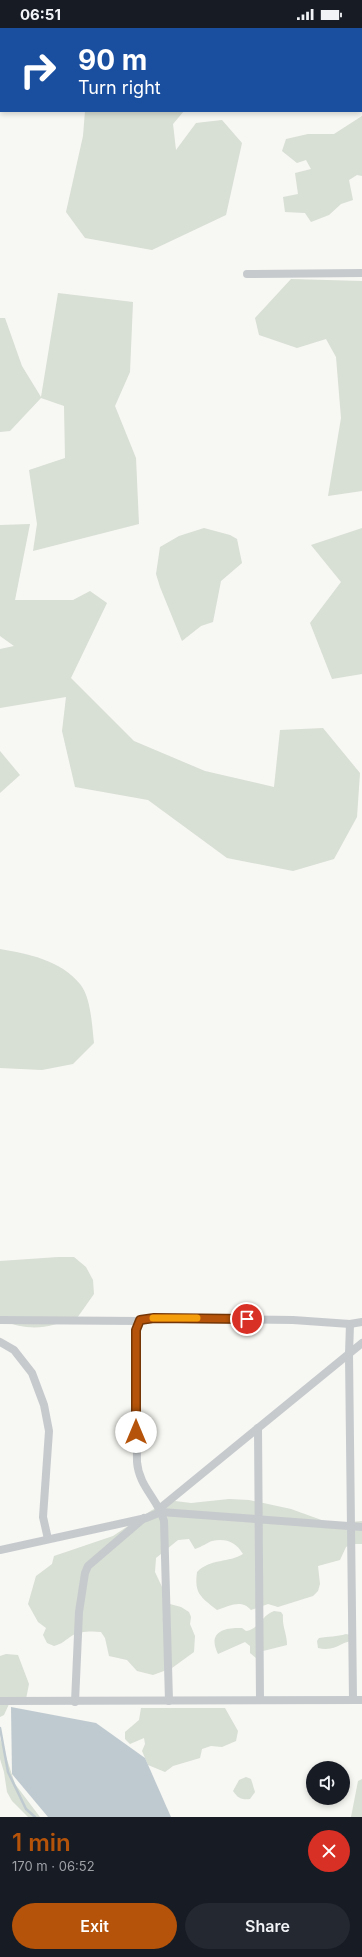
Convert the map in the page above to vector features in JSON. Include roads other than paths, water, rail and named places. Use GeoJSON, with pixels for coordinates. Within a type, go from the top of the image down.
{"type":"FeatureCollection","features":[{"type":"Feature","properties":{"kind":"street"},"geometry":{"type":"LineString","coordinates":[[247,274],[362,273]]}},
{"type":"Feature","properties":{"kind":"street"},"geometry":{"type":"LineString","coordinates":[[0,1320],[140,1320],[154,1318],[293,1320],[350,1324],[362,1322]]}},
{"type":"Feature","properties":{"kind":"street"},"geometry":{"type":"LineString","coordinates":[[140,1320],[136,1330],[138,1472],[142,1483],[160,1511],[164,1521],[169,1701]]}},
{"type":"Feature","properties":{"kind":"street"},"geometry":{"type":"LineString","coordinates":[[350,1324],[349,1354],[353,1700]]}},
{"type":"Feature","properties":{"kind":"street"},"geometry":{"type":"LineString","coordinates":[[0,1342],[14,1350],[32,1373],[44,1405],[49,1431],[43,1517],[48,1539]]}},
{"type":"Feature","properties":{"kind":"street"},"geometry":{"type":"LineString","coordinates":[[75,1702],[79,1612],[85,1573],[88,1566],[146,1518],[160,1511],[362,1343]]}},
{"type":"Feature","properties":{"kind":"street"},"geometry":{"type":"LineString","coordinates":[[258,1428],[260,1700]]}},
{"type":"Feature","properties":{"kind":"street"},"geometry":{"type":"LineString","coordinates":[[160,1511],[258,1520],[362,1527]]}},
{"type":"Feature","properties":{"kind":"street"},"geometry":{"type":"LineString","coordinates":[[0,1550],[146,1518]]}},
{"type":"Feature","properties":{"kind":"street"},"geometry":{"type":"LineString","coordinates":[[2,1701],[75,1702],[362,1700]]}},
{"type":"Feature","properties":{"kind":"waterway"},"geometry":{"type":"LineString","coordinates":[[0,1728],[8,1772],[26,1809],[35,1817]]}}]}
